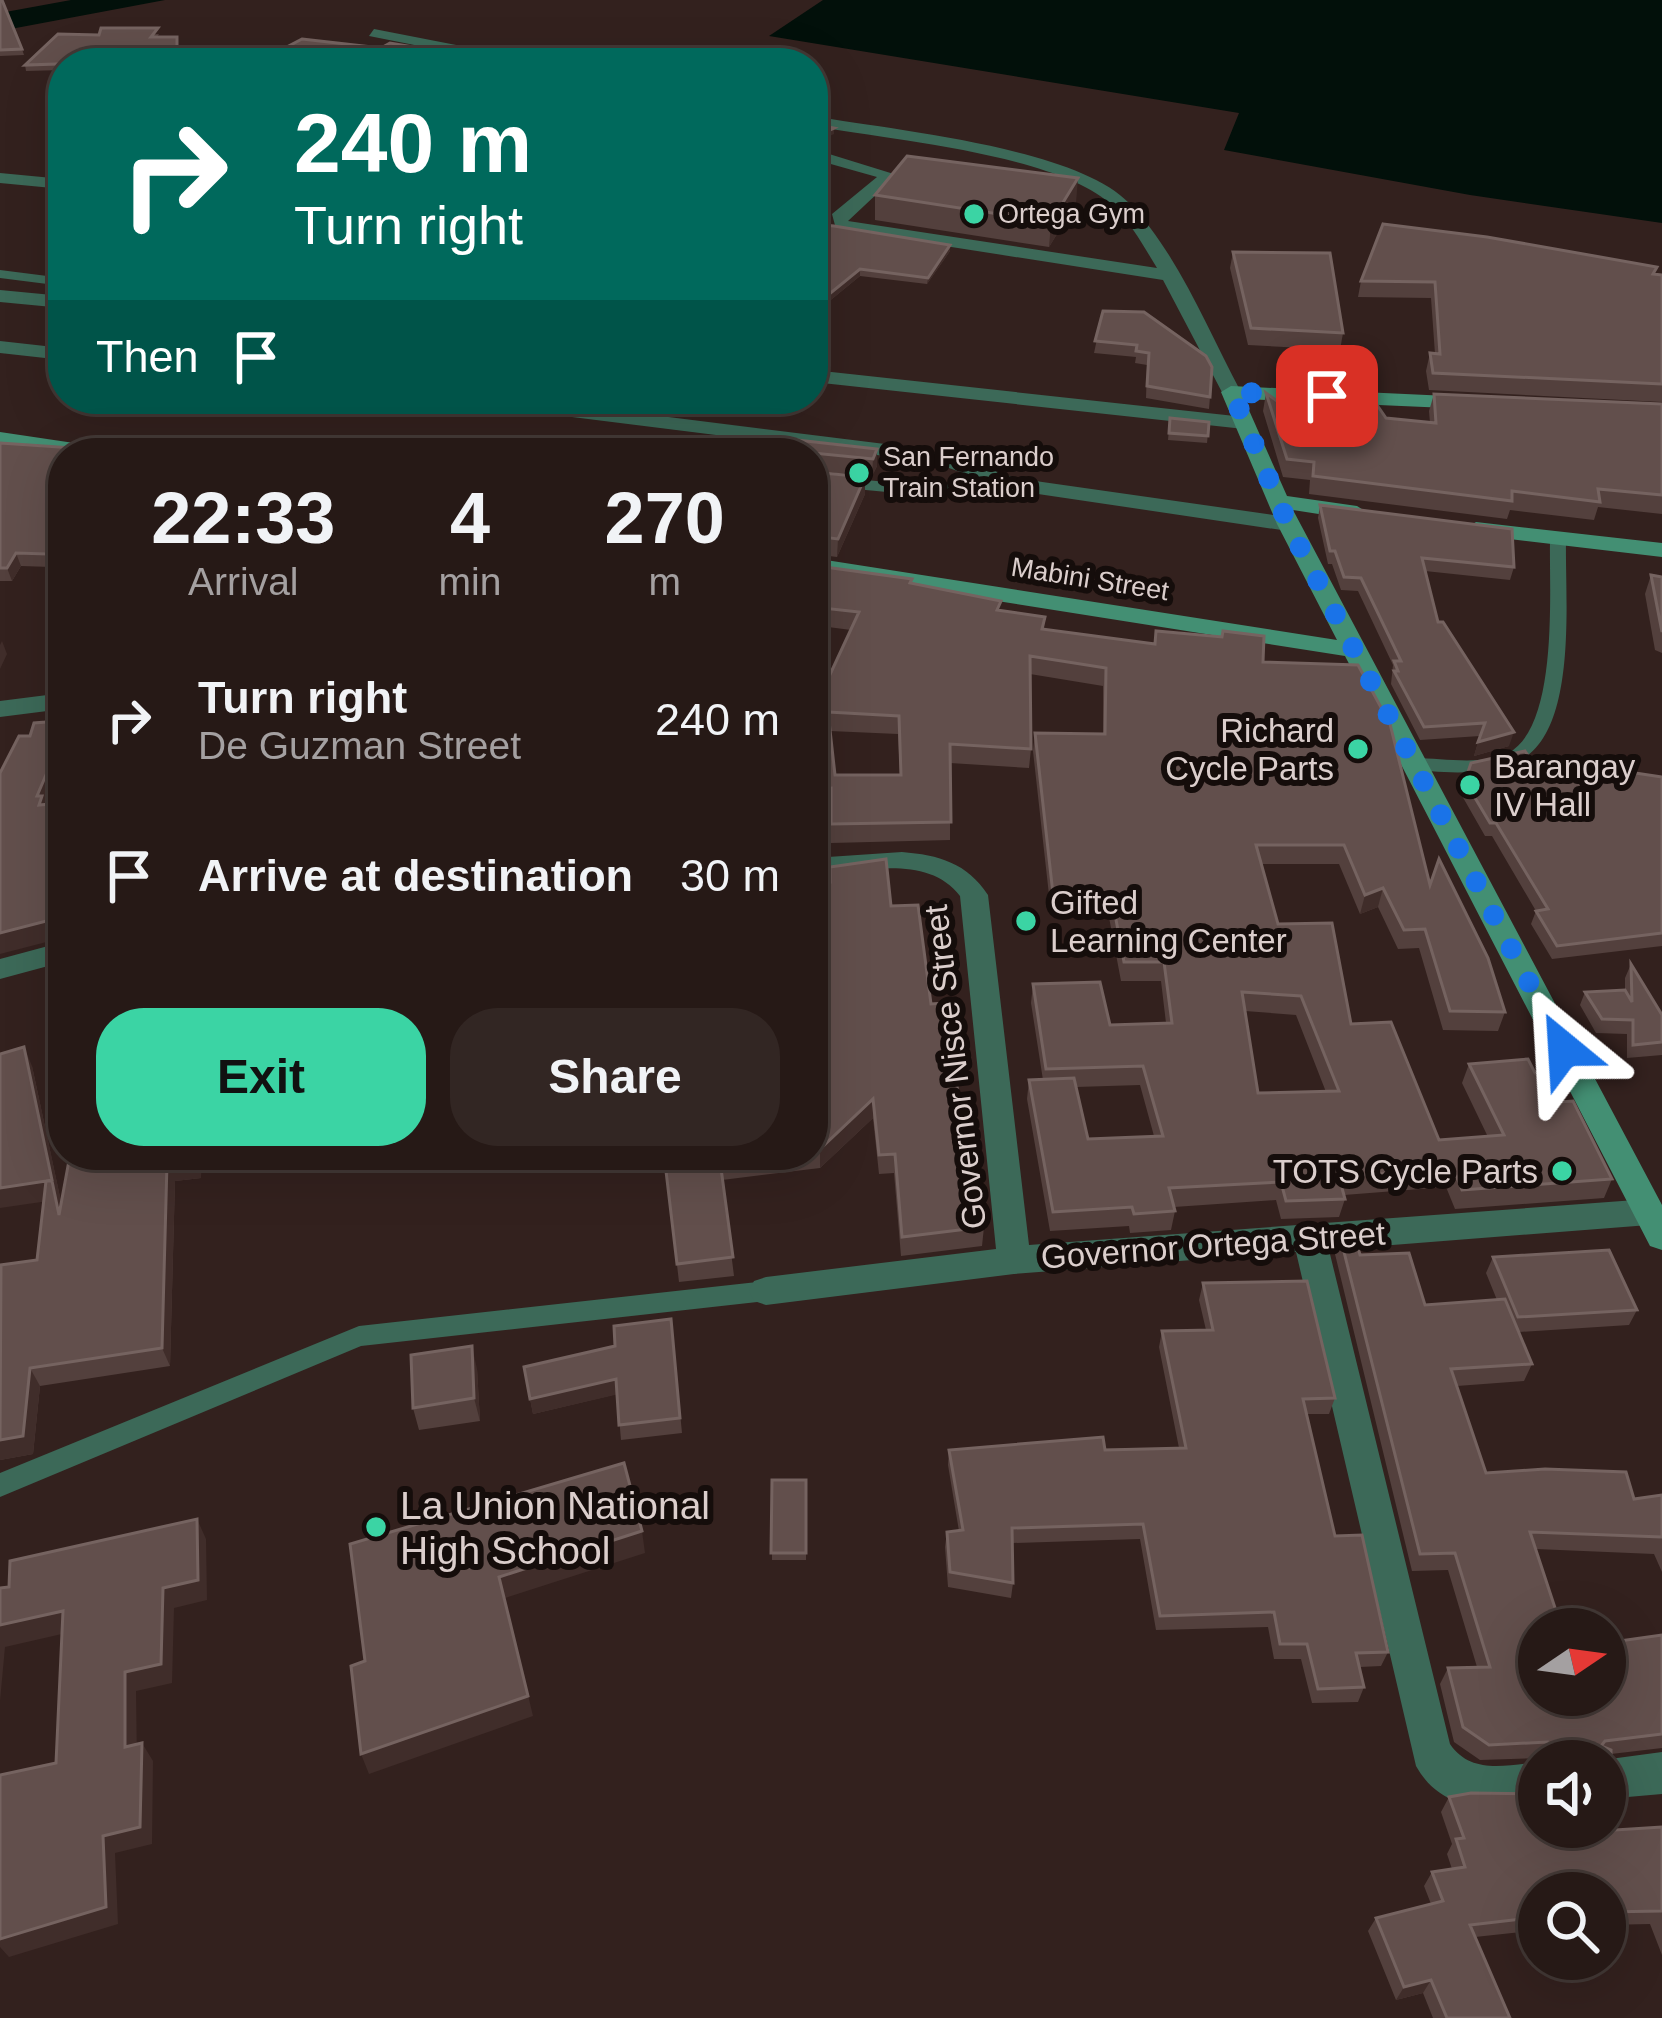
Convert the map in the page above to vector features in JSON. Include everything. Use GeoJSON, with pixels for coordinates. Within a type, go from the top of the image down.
{"type":"FeatureCollection","features":[{"type":"Feature","properties":{"kind":"main road"},"geometry":{"type":"LineString","coordinates":[[1495,404],[1232,392],[1284,513],[1658,1220]]}},
{"type":"Feature","properties":{"kind":"main road"},"geometry":{"type":"LineString","coordinates":[[0,438],[48,445]]}},
{"type":"Feature","properties":{"kind":"main road"},"geometry":{"type":"LineString","coordinates":[[1284,513],[1373,515]]}},
{"type":"Feature","properties":{"kind":"main road"},"geometry":{"type":"LineString","coordinates":[[1442,525],[1662,550]]}},
{"type":"Feature","properties":{"kind":"main road","name":"Mabini Street"},"geometry":{"type":"LineString","coordinates":[[828,567],[1358,650]]}},
{"type":"Feature","properties":{"kind":"street"},"geometry":{"type":"LineString","coordinates":[[374,33],[451,48]]}},
{"type":"Feature","properties":{"kind":"street"},"geometry":{"type":"LineString","coordinates":[[828,124],[1007,158],[1103,189],[1119,203],[1167,275],[1232,392]]}},
{"type":"Feature","properties":{"kind":"street"},"geometry":{"type":"LineString","coordinates":[[828,158],[889,176],[838,218],[842,225],[1167,275]]}},
{"type":"Feature","properties":{"kind":"street"},"geometry":{"type":"LineString","coordinates":[[0,178],[48,183]]}},
{"type":"Feature","properties":{"kind":"street"},"geometry":{"type":"LineString","coordinates":[[0,296],[48,301]]}},
{"type":"Feature","properties":{"kind":"street"},"geometry":{"type":"LineString","coordinates":[[0,347],[48,352]]}},
{"type":"Feature","properties":{"kind":"street"},"geometry":{"type":"LineString","coordinates":[[828,378],[1244,423]]}},
{"type":"Feature","properties":{"kind":"street"},"geometry":{"type":"LineString","coordinates":[[598,414],[789,438]]}},
{"type":"Feature","properties":{"kind":"street"},"geometry":{"type":"LineString","coordinates":[[828,443],[955,463],[1011,484],[1284,513]]}},
{"type":"Feature","properties":{"kind":"street"},"geometry":{"type":"LineString","coordinates":[[0,709],[48,703]]}},
{"type":"Feature","properties":{"kind":"street","name":"Governor Nisce Street"},"geometry":{"type":"LineString","coordinates":[[828,867],[938,864],[967,880],[979,922],[1014,1260]]}},
{"type":"Feature","properties":{"kind":"street"},"geometry":{"type":"LineString","coordinates":[[0,969],[48,956]]}},
{"type":"Feature","properties":{"kind":"street","name":"Governor Ortega Street"},"geometry":{"type":"LineString","coordinates":[[766,1291],[1014,1260],[1658,1220]]}},
{"type":"Feature","properties":{"kind":"street"},"geometry":{"type":"LineString","coordinates":[[1310,1239],[1431,1751],[1440,1772],[1460,1786],[1518,1784]]}},
{"type":"Feature","properties":{"kind":"street"},"geometry":{"type":"LineString","coordinates":[[1626,1776],[1662,1773]]}},
{"type":"Feature","properties":{"kind":"lane"},"geometry":{"type":"LineString","coordinates":[[0,274],[48,280]]}},
{"type":"Feature","properties":{"kind":"lane"},"geometry":{"type":"LineString","coordinates":[[828,481],[929,491],[1011,484]]}},
{"type":"Feature","properties":{"kind":"lane"},"geometry":{"type":"LineString","coordinates":[[1415,764],[1505,760],[1522,754],[1537,740],[1552,685],[1558,541]]}},
{"type":"Feature","properties":{"kind":"lane"},"geometry":{"type":"LineString","coordinates":[[0,1485],[359,1336],[766,1291]]}},
{"type":"Feature","properties":{"kind":"shaded area"},"geometry":{"type":"Polygon","coordinates":[[[71,0],[165,0],[0,31],[0,13],[71,0]]]}},
{"type":"Feature","properties":{"kind":"shaded area"},"geometry":{"type":"Polygon","coordinates":[[[823,0],[1662,0],[1662,223],[1470,195],[1224,150],[1239,113],[769,36],[823,0]]]}},
{"type":"Feature","properties":{"kind":"building"},"geometry":{"type":"Polygon","coordinates":[[[2,0],[22,49],[0,50],[2,0]]]}},
{"type":"Feature","properties":{"kind":"building"},"geometry":{"type":"Polygon","coordinates":[[[101,28],[158,28],[151,37],[177,37],[177,48],[48,48],[48,64],[25,65],[58,34],[99,35],[101,28]]]}},
{"type":"Feature","properties":{"kind":"building"},"geometry":{"type":"Polygon","coordinates":[[[302,39],[381,48],[285,48],[302,39]]]}},
{"type":"Feature","properties":{"kind":"building"},"geometry":{"type":"Polygon","coordinates":[[[390,43],[420,48],[381,48],[390,43]]]}},
{"type":"Feature","properties":{"kind":"building"},"geometry":{"type":"Polygon","coordinates":[[[907,156],[1078,178],[1051,222],[875,195],[907,156]]]}},
{"type":"Feature","properties":{"kind":"building"},"geometry":{"type":"Polygon","coordinates":[[[1383,224],[1657,267],[1653,274],[1662,275],[1662,384],[1433,373],[1430,353],[1440,354],[1435,282],[1361,281],[1383,224]]]}},
{"type":"Feature","properties":{"kind":"building"},"geometry":{"type":"Polygon","coordinates":[[[828,225],[950,245],[928,278],[860,269],[828,295],[828,225]]]}},
{"type":"Feature","properties":{"kind":"building"},"geometry":{"type":"Polygon","coordinates":[[[1233,252],[1330,253],[1343,333],[1251,328],[1233,252]]]}},
{"type":"Feature","properties":{"kind":"building"},"geometry":{"type":"Polygon","coordinates":[[[1103,311],[1144,312],[1206,356],[1212,367],[1210,397],[1147,386],[1149,353],[1136,351],[1137,345],[1095,341],[1103,311]]]}},
{"type":"Feature","properties":{"kind":"building"},"geometry":{"type":"Polygon","coordinates":[[[1266,393],[1288,409],[1377,405],[1386,418],[1436,423],[1434,394],[1662,404],[1662,495],[1598,489],[1600,502],[1512,491],[1512,501],[1313,476],[1314,462],[1287,459],[1266,393]]]}},
{"type":"Feature","properties":{"kind":"building"},"geometry":{"type":"Polygon","coordinates":[[[1170,418],[1209,422],[1208,436],[1169,433],[1170,418]]]}},
{"type":"Feature","properties":{"kind":"building"},"geometry":{"type":"Polygon","coordinates":[[[0,443],[48,446],[47,554],[16,553],[7,568],[0,568],[0,443]]]}},
{"type":"Feature","properties":{"kind":"building"},"geometry":{"type":"Polygon","coordinates":[[[828,443],[877,449],[873,459],[828,454],[828,443]]]}},
{"type":"Feature","properties":{"kind":"building"},"geometry":{"type":"Polygon","coordinates":[[[828,473],[865,477],[838,539],[828,538],[828,473]]]}},
{"type":"Feature","properties":{"kind":"building"},"geometry":{"type":"Polygon","coordinates":[[[1320,505],[1512,529],[1514,567],[1422,558],[1438,622],[1443,622],[1514,732],[1478,742],[1485,723],[1424,727],[1394,671],[1398,671],[1394,661],[1401,661],[1361,578],[1344,577],[1335,551],[1330,551],[1320,505]]]}},
{"type":"Feature","properties":{"kind":"building"},"geometry":{"type":"Polygon","coordinates":[[[828,567],[912,579],[910,583],[1001,601],[997,610],[1045,617],[1042,629],[1155,644],[1156,631],[1222,637],[1223,631],[1264,636],[1263,662],[1358,665],[1390,724],[1430,885],[1439,859],[1488,958],[1505,1012],[1450,1011],[1425,929],[1404,930],[1383,888],[1365,895],[1344,845],[1256,845],[1278,924],[1332,923],[1351,1024],[1391,1022],[1439,1140],[1504,1135],[1469,1064],[1528,1059],[1535,1073],[1544,1072],[1559,1102],[1573,1101],[1612,1179],[1462,1190],[1453,1168],[1339,1177],[1345,1199],[1286,1201],[1281,1182],[1169,1188],[1175,1211],[1134,1214],[1132,1207],[1053,1212],[1029,1080],[1074,1078],[1088,1139],[1163,1136],[1143,1066],[1046,1069],[1033,984],[1100,982],[1110,1025],[1172,1023],[1164,962],[1124,962],[1111,893],[1053,894],[1035,733],[1105,734],[1106,668],[1030,656],[1031,749],[950,744],[951,822],[831,824],[828,788],[828,712],[828,679],[859,612],[828,609],[828,567]],[[828,712],[835,775],[901,775],[899,716],[828,712]],[[1242,992],[1258,1093],[1339,1091],[1301,996],[1242,992]]]}},
{"type":"Feature","properties":{"kind":"building"},"geometry":{"type":"Polygon","coordinates":[[[1651,575],[1662,577],[1662,632],[1651,575]]]}},
{"type":"Feature","properties":{"kind":"building"},"geometry":{"type":"Polygon","coordinates":[[[48,714],[48,770],[37,796],[42,796],[39,805],[48,804],[48,921],[0,933],[0,773],[19,736],[30,736],[34,723],[46,722],[48,714]]]}},
{"type":"Feature","properties":{"kind":"building"},"geometry":{"type":"Polygon","coordinates":[[[1525,751],[1529,757],[1662,777],[1662,933],[1557,946],[1536,911],[1548,909],[1465,781],[1471,763],[1525,751]]]}},
{"type":"Feature","properties":{"kind":"building"},"geometry":{"type":"Polygon","coordinates":[[[886,859],[891,906],[918,905],[931,1004],[944,1003],[973,1189],[979,1189],[984,1227],[902,1237],[895,1154],[879,1155],[873,1099],[828,1141],[830,867],[886,859]]]}},
{"type":"Feature","properties":{"kind":"building"},"geometry":{"type":"Polygon","coordinates":[[[1631,964],[1662,1015],[1662,1042],[1633,1045],[1633,1020],[1602,1019],[1585,992],[1625,990],[1632,1002],[1631,964]]]}},
{"type":"Feature","properties":{"kind":"building"},"geometry":{"type":"Polygon","coordinates":[[[24,1047],[52,1180],[0,1188],[0,1054],[24,1047]]]}},
{"type":"Feature","properties":{"kind":"building"},"geometry":{"type":"Polygon","coordinates":[[[67,1170],[167,1170],[162,1348],[30,1368],[23,1436],[0,1440],[1,1265],[37,1260],[46,1181],[52,1181],[59,1215],[67,1170]]]}},
{"type":"Feature","properties":{"kind":"building"},"geometry":{"type":"Polygon","coordinates":[[[721,1170],[733,1257],[677,1264],[666,1171],[721,1170]]]}},
{"type":"Feature","properties":{"kind":"building"},"geometry":{"type":"Polygon","coordinates":[[[1355,1235],[1360,1255],[1409,1253],[1425,1305],[1505,1299],[1532,1364],[1451,1369],[1486,1473],[1626,1472],[1634,1499],[1662,1495],[1662,1537],[1530,1532],[1555,1608],[1518,1608],[1518,1716],[1626,1716],[1626,1640],[1662,1635],[1662,1734],[1489,1745],[1463,1727],[1448,1668],[1490,1667],[1455,1553],[1420,1554],[1340,1236],[1355,1235]]]}},
{"type":"Feature","properties":{"kind":"building"},"geometry":{"type":"Polygon","coordinates":[[[1609,1250],[1637,1310],[1518,1317],[1493,1257],[1609,1250]]]}},
{"type":"Feature","properties":{"kind":"building"},"geometry":{"type":"Polygon","coordinates":[[[1307,1281],[1335,1398],[1303,1399],[1335,1536],[1362,1535],[1388,1652],[1356,1653],[1364,1687],[1318,1689],[1307,1644],[1280,1644],[1274,1612],[1160,1616],[1143,1524],[1012,1528],[1013,1583],[950,1572],[947,1532],[963,1530],[949,1450],[1103,1437],[1105,1450],[1186,1448],[1162,1331],[1213,1330],[1203,1283],[1307,1281]]]}},
{"type":"Feature","properties":{"kind":"building"},"geometry":{"type":"Polygon","coordinates":[[[671,1319],[680,1418],[619,1425],[616,1379],[530,1399],[524,1367],[615,1346],[614,1326],[671,1319]]]}},
{"type":"Feature","properties":{"kind":"building"},"geometry":{"type":"Polygon","coordinates":[[[472,1346],[474,1398],[413,1408],[411,1355],[472,1346]]]}},
{"type":"Feature","properties":{"kind":"building"},"geometry":{"type":"Polygon","coordinates":[[[624,1463],[642,1531],[499,1577],[528,1696],[361,1754],[351,1666],[365,1661],[350,1544],[624,1463]]]}},
{"type":"Feature","properties":{"kind":"building"},"geometry":{"type":"Polygon","coordinates":[[[772,1480],[806,1480],[806,1553],[771,1553],[772,1480]]]}},
{"type":"Feature","properties":{"kind":"building"},"geometry":{"type":"Polygon","coordinates":[[[197,1519],[198,1580],[163,1588],[161,1664],[125,1672],[125,1747],[142,1743],[140,1827],[103,1836],[106,1907],[0,1939],[0,1775],[56,1763],[63,1611],[0,1625],[0,1588],[9,1587],[10,1561],[197,1519]]]}},
{"type":"Feature","properties":{"kind":"building"},"geometry":{"type":"Polygon","coordinates":[[[1518,1794],[1518,1848],[1626,1848],[1626,1829],[1662,1827],[1662,1911],[1626,1912],[1626,1872],[1518,1872],[1518,1919],[1470,1925],[1510,2018],[1447,2018],[1431,1980],[1404,1987],[1376,1918],[1443,1901],[1432,1872],[1465,1867],[1456,1839],[1464,1838],[1449,1797],[1518,1794]]]}},
{"type":"Feature","properties":{"kind":"place","name":"Ortega Gym"},"geometry":{"type":"Point","coordinates":[974,214]}},
{"type":"Feature","properties":{"kind":"place","name":"San Fernando Train Station"},"geometry":{"type":"Point","coordinates":[859,473]}},
{"type":"Feature","properties":{"kind":"place","name":"Richard Cycle Parts"},"geometry":{"type":"Point","coordinates":[1358,749]}},
{"type":"Feature","properties":{"kind":"place","name":"Barangay IV Hall"},"geometry":{"type":"Point","coordinates":[1470,785]}},
{"type":"Feature","properties":{"kind":"place","name":"Gifted Learning Center"},"geometry":{"type":"Point","coordinates":[1026,921]}},
{"type":"Feature","properties":{"kind":"place","name":"TOTS Cycle Parts"},"geometry":{"type":"Point","coordinates":[1562,1171]}},
{"type":"Feature","properties":{"kind":"place","name":"La Union National High School"},"geometry":{"type":"Point","coordinates":[376,1527]}},
{"type":"Feature","properties":{"kind":"route"},"geometry":{"type":"LineString","coordinates":[[1327,396],[1232,392],[1288,524],[1564,1049]]}}]}
